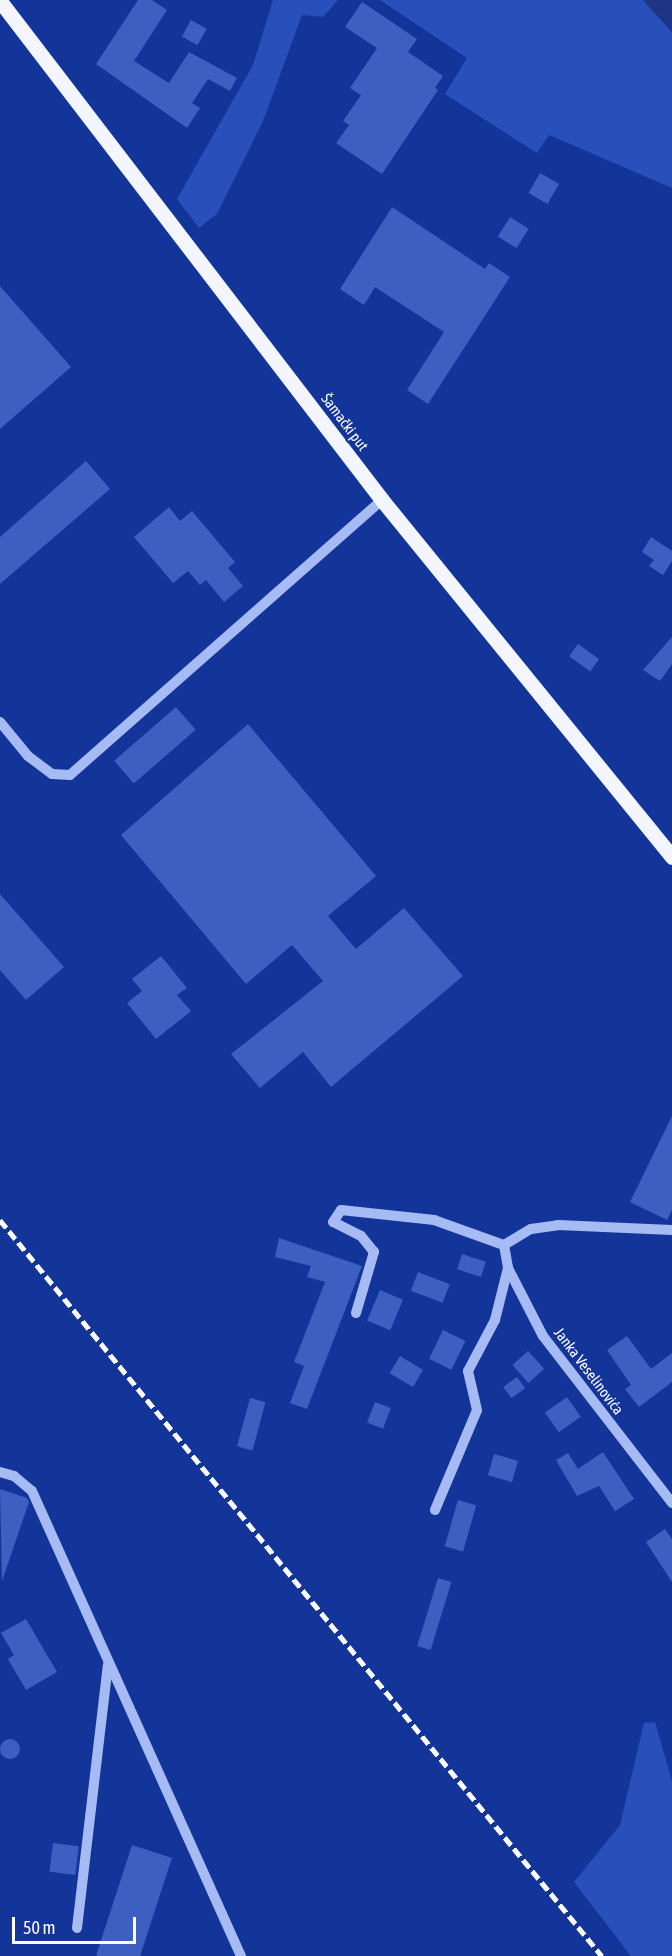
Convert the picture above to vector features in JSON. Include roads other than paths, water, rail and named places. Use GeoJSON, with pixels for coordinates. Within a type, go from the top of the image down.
{"type":"FeatureCollection","features":[{"type":"Feature","properties":{"kind":"main road","name":"Šamački put"},"geometry":{"type":"LineString","coordinates":[[0,1],[382,500],[672,857]]}},
{"type":"Feature","properties":{"kind":"street"},"geometry":{"type":"LineString","coordinates":[[0,722],[28,756],[52,774],[70,775],[382,500]]}},
{"type":"Feature","properties":{"kind":"street"},"geometry":{"type":"LineString","coordinates":[[356,1313],[374,1252],[361,1236],[333,1221],[340,1210],[434,1220],[504,1245],[531,1229],[558,1224],[672,1230]]}},
{"type":"Feature","properties":{"kind":"street","name":"Janka Veselinovića"},"geometry":{"type":"LineString","coordinates":[[504,1245],[508,1268],[543,1336],[672,1503]]}},
{"type":"Feature","properties":{"kind":"street"},"geometry":{"type":"LineString","coordinates":[[435,1510],[477,1410],[468,1371],[495,1320],[508,1268]]}},
{"type":"Feature","properties":{"kind":"street"},"geometry":{"type":"LineString","coordinates":[[0,1472],[14,1476],[32,1491],[108,1665],[241,1956]]}},
{"type":"Feature","properties":{"kind":"street"},"geometry":{"type":"LineString","coordinates":[[77,1928],[108,1665]]}},
{"type":"Feature","properties":{"kind":"railway"},"geometry":{"type":"LineString","coordinates":[[0,1220],[602,1956]]}}]}
